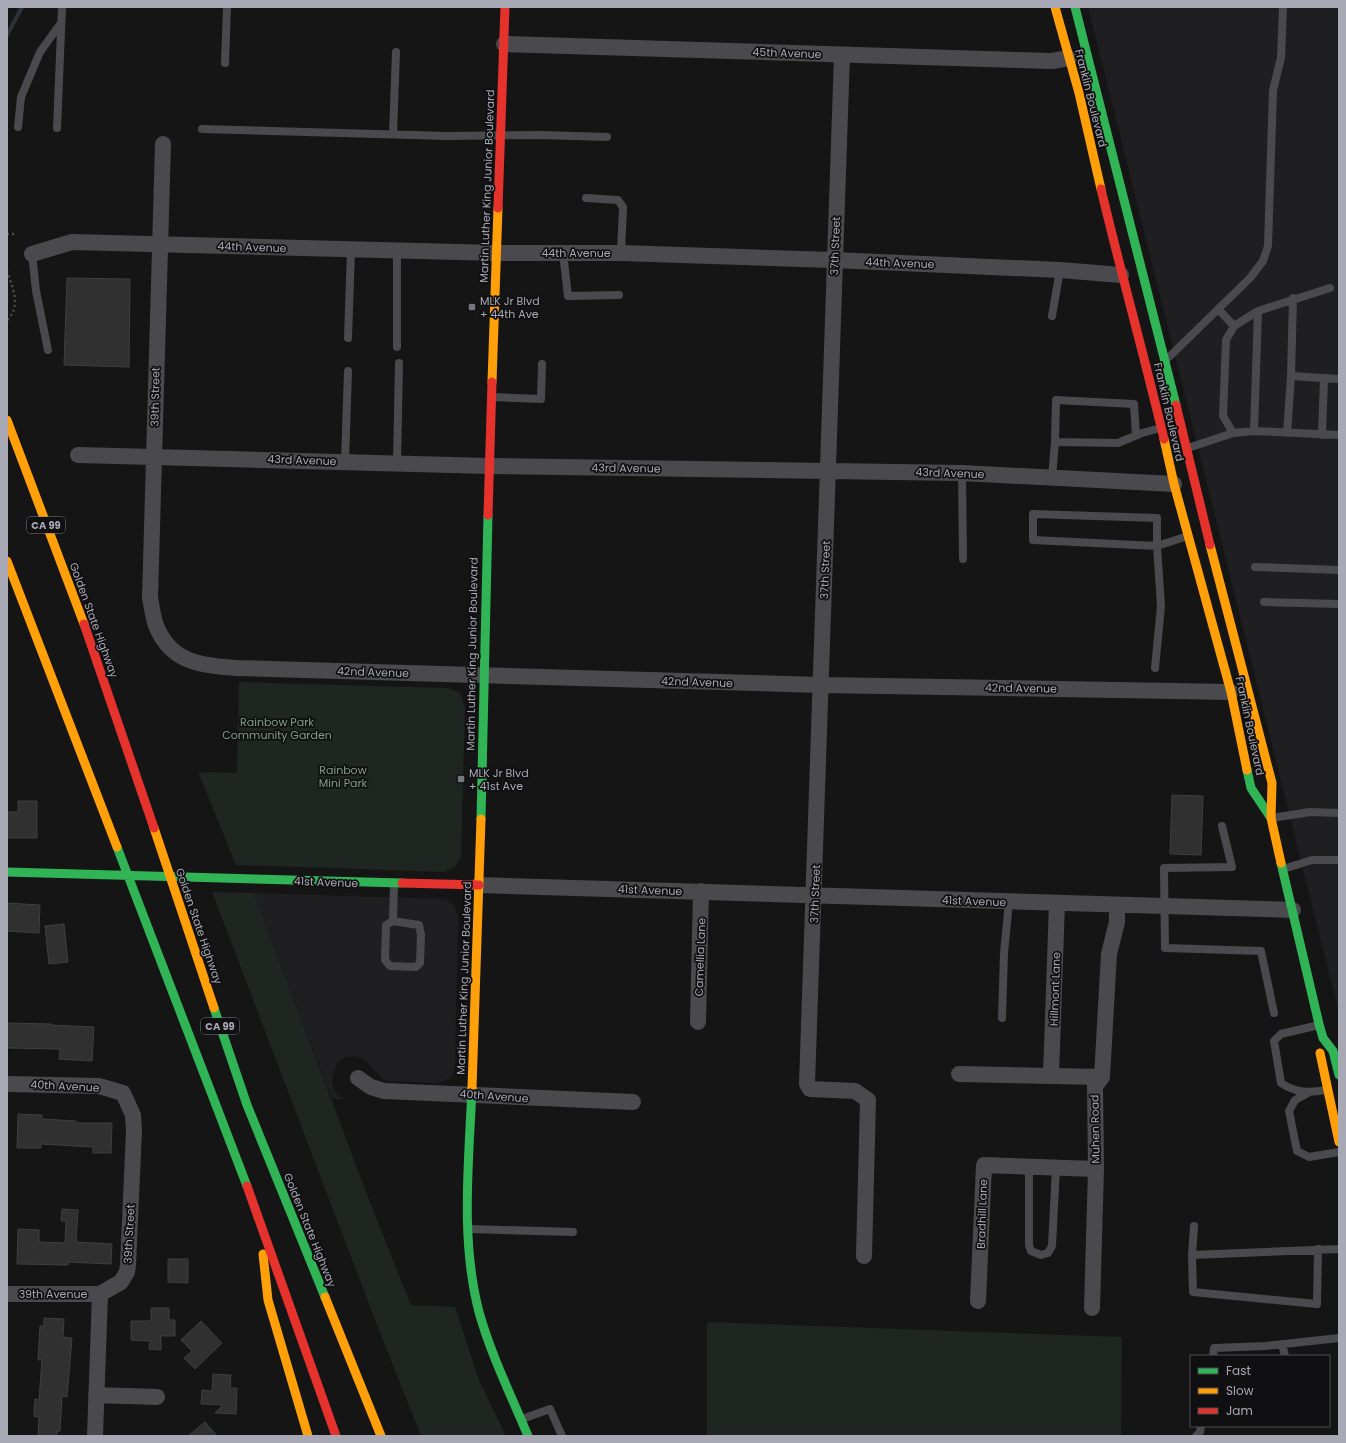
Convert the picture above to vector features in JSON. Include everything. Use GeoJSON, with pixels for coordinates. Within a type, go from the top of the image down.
{"type":"FeatureCollection","features":[{"type":"Feature","properties":{"kind":"main road","name":"Martin Luther King Junior Boulevard"},"geometry":{"type":"LineString","coordinates":[[505,7],[491,397],[479,885],[468,1229],[474,1286],[483,1324],[495,1358],[528,1436]]}},
{"type":"Feature","properties":{"kind":"main road","name":"Franklin Boulevard"},"geometry":{"type":"LineString","coordinates":[[1055,7],[1090,142],[1121,275],[1148,371],[1174,484],[1232,692],[1251,788],[1272,818]]}},
{"type":"Feature","properties":{"kind":"main road"},"geometry":{"type":"LineString","coordinates":[[1071,7],[1070,26],[1093,107],[1090,142]]}},
{"type":"Feature","properties":{"kind":"main road","name":"Franklin Boulevard"},"geometry":{"type":"LineString","coordinates":[[1075,7],[1090,58],[1139,261],[1187,448],[1193,480],[1272,783],[1272,818],[1319,1024],[1323,1038],[1333,1051],[1339,1075]]}},
{"type":"Feature","properties":{"kind":"main road","name":"Golden State Highway"},"geometry":{"type":"LineString","coordinates":[[8,416],[15,440],[97,659],[247,1105],[381,1436]]}},
{"type":"Feature","properties":{"kind":"main road","name":"CA 99"},"geometry":{"type":"LineString","coordinates":[[7,561],[260,1217],[336,1436]]}},
{"type":"Feature","properties":{"kind":"main road","name":"41st Avenue"},"geometry":{"type":"LineString","coordinates":[[7,872],[394,884],[479,885]]}},
{"type":"Feature","properties":{"kind":"main road","name":"Franklin Boulevard"},"geometry":{"type":"LineString","coordinates":[[1323,1038],[1320,1054],[1339,1142]]}},
{"type":"Feature","properties":{"kind":"main road"},"geometry":{"type":"LineString","coordinates":[[260,1217],[268,1300],[308,1436]]}},
{"type":"Feature","properties":{"kind":"street","name":"45th Avenue"},"geometry":{"type":"LineString","coordinates":[[504,44],[842,55],[1052,60],[1069,58]]}},
{"type":"Feature","properties":{"kind":"street","name":"37th Street"},"geometry":{"type":"LineString","coordinates":[[842,55],[834,260],[808,1084],[810,1089],[855,1091],[868,1100],[864,1256]]}},
{"type":"Feature","properties":{"kind":"street","name":"39th Street"},"geometry":{"type":"LineString","coordinates":[[163,144],[150,598],[157,627],[168,647]]}},
{"type":"Feature","properties":{"kind":"street","name":"44th Avenue"},"geometry":{"type":"LineString","coordinates":[[32,254],[72,242],[397,251],[621,253],[834,260],[1060,270],[1121,275]]}},
{"type":"Feature","properties":{"kind":"street","name":"43rd Avenue"},"geometry":{"type":"LineString","coordinates":[[78,455],[489,466],[962,473],[1174,484]]}},
{"type":"Feature","properties":{"kind":"street","name":"42nd Avenue"},"geometry":{"type":"LineString","coordinates":[[168,647],[184,659],[205,665],[236,668],[821,685],[1232,692]]}},
{"type":"Feature","properties":{"kind":"street","name":"41st Avenue"},"geometry":{"type":"LineString","coordinates":[[479,885],[1293,910]]}},
{"type":"Feature","properties":{"kind":"street","name":"Camellia Lane"},"geometry":{"type":"LineString","coordinates":[[698,1022],[702,892]]}},
{"type":"Feature","properties":{"kind":"street","name":"Hillmont Lane"},"geometry":{"type":"LineString","coordinates":[[1051,1076],[1057,903]]}},
{"type":"Feature","properties":{"kind":"street","name":"Muhen Road"},"geometry":{"type":"LineString","coordinates":[[1092,1308],[1096,1169],[1095,1086],[1102,1077],[1109,954],[1117,922],[1117,905]]}},
{"type":"Feature","properties":{"kind":"street"},"geometry":{"type":"LineString","coordinates":[[959,1074],[1102,1077]]}},
{"type":"Feature","properties":{"kind":"street","name":"40th Avenue"},"geometry":{"type":"LineString","coordinates":[[358,1078],[371,1087],[384,1091],[634,1102]]}},
{"type":"Feature","properties":{"kind":"street","name":"40th Avenue"},"geometry":{"type":"LineString","coordinates":[[7,1084],[99,1086],[123,1093]]}},
{"type":"Feature","properties":{"kind":"street","name":"39th Street"},"geometry":{"type":"LineString","coordinates":[[100,1294],[121,1282],[125,1277],[128,1265],[134,1131],[133,1115],[123,1093]]}},
{"type":"Feature","properties":{"kind":"street","name":"Bradhill Lane"},"geometry":{"type":"LineString","coordinates":[[978,1301],[984,1166],[1096,1169]]}},
{"type":"Feature","properties":{"kind":"street","name":"39th Avenue"},"geometry":{"type":"LineString","coordinates":[[7,1294],[100,1294]]}},
{"type":"Feature","properties":{"kind":"street"},"geometry":{"type":"LineString","coordinates":[[95,1436],[100,1294]]}},
{"type":"Feature","properties":{"kind":"street"},"geometry":{"type":"LineString","coordinates":[[96,1395],[158,1397]]}},
{"type":"Feature","properties":{"kind":"lane"},"geometry":{"type":"LineString","coordinates":[[58,128],[62,7]]}},
{"type":"Feature","properties":{"kind":"lane"},"geometry":{"type":"LineString","coordinates":[[225,63],[227,7]]}},
{"type":"Feature","properties":{"kind":"lane"},"geometry":{"type":"LineString","coordinates":[[1165,361],[1250,278],[1263,261],[1268,246],[1273,90],[1281,58],[1283,7]]}},
{"type":"Feature","properties":{"kind":"lane"},"geometry":{"type":"LineString","coordinates":[[18,127],[20,97],[40,52],[61,23]]}},
{"type":"Feature","properties":{"kind":"lane"},"geometry":{"type":"LineString","coordinates":[[393,134],[396,52]]}},
{"type":"Feature","properties":{"kind":"lane"},"geometry":{"type":"LineString","coordinates":[[202,130],[607,137]]}},
{"type":"Feature","properties":{"kind":"lane"},"geometry":{"type":"LineString","coordinates":[[586,198],[618,200],[623,207],[621,253]]}},
{"type":"Feature","properties":{"kind":"lane"},"geometry":{"type":"LineString","coordinates":[[348,338],[351,250]]}},
{"type":"Feature","properties":{"kind":"lane"},"geometry":{"type":"LineString","coordinates":[[397,251],[397,347]]}},
{"type":"Feature","properties":{"kind":"lane"},"geometry":{"type":"LineString","coordinates":[[563,253],[568,296],[619,295]]}},
{"type":"Feature","properties":{"kind":"lane"},"geometry":{"type":"LineString","coordinates":[[32,254],[36,291],[48,350]]}},
{"type":"Feature","properties":{"kind":"lane"},"geometry":{"type":"LineString","coordinates":[[1052,316],[1060,270]]}},
{"type":"Feature","properties":{"kind":"lane"},"geometry":{"type":"LineString","coordinates":[[1232,433],[1223,416],[1226,340],[1234,326],[1258,311],[1293,298],[1330,288]]}},
{"type":"Feature","properties":{"kind":"lane"},"geometry":{"type":"LineString","coordinates":[[1288,433],[1292,376],[1293,298]]}},
{"type":"Feature","properties":{"kind":"lane"},"geometry":{"type":"LineString","coordinates":[[1218,309],[1234,326]]}},
{"type":"Feature","properties":{"kind":"lane"},"geometry":{"type":"LineString","coordinates":[[1254,431],[1258,311]]}},
{"type":"Feature","properties":{"kind":"lane"},"geometry":{"type":"LineString","coordinates":[[398,463],[399,363]]}},
{"type":"Feature","properties":{"kind":"lane"},"geometry":{"type":"LineString","coordinates":[[491,397],[541,399],[542,364]]}},
{"type":"Feature","properties":{"kind":"lane"},"geometry":{"type":"LineString","coordinates":[[345,462],[348,371]]}},
{"type":"Feature","properties":{"kind":"lane"},"geometry":{"type":"LineString","coordinates":[[1292,376],[1339,379]]}},
{"type":"Feature","properties":{"kind":"lane"},"geometry":{"type":"LineString","coordinates":[[1322,435],[1324,378]]}},
{"type":"Feature","properties":{"kind":"lane"},"geometry":{"type":"LineString","coordinates":[[1052,478],[1056,400],[1134,404],[1136,435]]}},
{"type":"Feature","properties":{"kind":"lane"},"geometry":{"type":"LineString","coordinates":[[1055,442],[1118,443],[1136,435],[1161,428]]}},
{"type":"Feature","properties":{"kind":"lane"},"geometry":{"type":"LineString","coordinates":[[1187,448],[1232,433],[1254,431],[1339,435]]}},
{"type":"Feature","properties":{"kind":"lane"},"geometry":{"type":"LineString","coordinates":[[962,473],[963,560]]}},
{"type":"Feature","properties":{"kind":"lane"},"geometry":{"type":"LineString","coordinates":[[1155,668],[1161,606],[1157,546],[1157,518],[1034,514],[1033,540],[1157,546],[1188,536]]}},
{"type":"Feature","properties":{"kind":"lane"},"geometry":{"type":"LineString","coordinates":[[1255,567],[1339,570]]}},
{"type":"Feature","properties":{"kind":"lane"},"geometry":{"type":"LineString","coordinates":[[1264,602],[1339,604]]}},
{"type":"Feature","properties":{"kind":"lane"},"geometry":{"type":"LineString","coordinates":[[1272,818],[1310,812],[1339,814]]}},
{"type":"Feature","properties":{"kind":"lane"},"geometry":{"type":"LineString","coordinates":[[1222,826],[1232,867],[1164,868],[1163,905],[1165,948],[1261,951],[1274,1013]]}},
{"type":"Feature","properties":{"kind":"lane"},"geometry":{"type":"LineString","coordinates":[[1283,869],[1312,860],[1339,860]]}},
{"type":"Feature","properties":{"kind":"lane"},"geometry":{"type":"LineString","coordinates":[[393,921],[394,884]]}},
{"type":"Feature","properties":{"kind":"lane"},"geometry":{"type":"LineString","coordinates":[[1002,1018],[1004,953],[1009,902]]}},
{"type":"Feature","properties":{"kind":"lane"},"geometry":{"type":"LineString","coordinates":[[393,921],[419,925],[421,935],[420,963],[416,967],[390,966],[385,960],[386,925],[393,921]]}},
{"type":"Feature","properties":{"kind":"lane"},"geometry":{"type":"LineString","coordinates":[[1308,1093],[1290,1088],[1281,1083],[1274,1041],[1281,1034],[1319,1024]]}},
{"type":"Feature","properties":{"kind":"lane"},"geometry":{"type":"LineString","coordinates":[[1327,1090],[1308,1093],[1295,1100],[1289,1110],[1297,1151],[1309,1157],[1339,1152]]}},
{"type":"Feature","properties":{"kind":"lane"},"geometry":{"type":"LineString","coordinates":[[1029,1167],[1029,1245],[1031,1251],[1041,1255],[1048,1253],[1052,1246],[1056,1168]]}},
{"type":"Feature","properties":{"kind":"lane"},"geometry":{"type":"LineString","coordinates":[[1194,1226],[1192,1255],[1193,1292],[1317,1304],[1318,1249]]}},
{"type":"Feature","properties":{"kind":"lane"},"geometry":{"type":"LineString","coordinates":[[468,1229],[573,1232]]}},
{"type":"Feature","properties":{"kind":"lane"},"geometry":{"type":"LineString","coordinates":[[1192,1255],[1339,1249]]}},
{"type":"Feature","properties":{"kind":"lane"},"geometry":{"type":"LineString","coordinates":[[1213,1355],[1214,1348],[1282,1344],[1339,1338]]}},
{"type":"Feature","properties":{"kind":"lane"},"geometry":{"type":"LineString","coordinates":[[1282,1344],[1285,1355]]}},
{"type":"Feature","properties":{"kind":"lane"},"geometry":{"type":"LineString","coordinates":[[521,1420],[550,1409],[562,1436]]}},
{"type":"Feature","properties":{"kind":"path"},"geometry":{"type":"LineString","coordinates":[[7,234],[17,234]]}},
{"type":"Feature","properties":{"kind":"path"},"geometry":{"type":"LineString","coordinates":[[7,271],[14,295],[15,309],[7,320]]}},
{"type":"Feature","properties":{"kind":"shaded area"},"geometry":{"type":"Polygon","coordinates":[[[1088,7],[1339,7],[1339,1013],[1088,7]]]}},
{"type":"Feature","properties":{"kind":"shaded area"},"geometry":{"type":"Polygon","coordinates":[[[254,893],[445,899],[454,905],[458,916],[455,1067],[452,1076],[445,1081],[435,1083],[389,1081],[383,1079],[364,1059],[354,1056],[345,1058],[337,1063],[332,1079],[333,1088],[338,1095],[345,1099],[332,1099],[254,893]]]}},
{"type":"Feature","properties":{"kind":"green space","name":"Rainbow Mini Park"},"geometry":{"type":"Polygon","coordinates":[[[239,682],[448,688],[460,693],[465,707],[461,857],[455,867],[444,872],[236,865],[198,772],[237,773],[239,682]]]}},
{"type":"Feature","properties":{"kind":"green space"},"geometry":{"type":"Polygon","coordinates":[[[212,892],[254,893],[368,1197],[411,1305],[455,1307],[479,1380],[506,1436],[421,1436],[375,1320],[212,892]]]}},
{"type":"Feature","properties":{"kind":"green space"},"geometry":{"type":"Polygon","coordinates":[[[707,1322],[1122,1337],[1121,1436],[707,1436],[707,1322]]]}},
{"type":"Feature","properties":{"kind":"building"},"geometry":{"type":"Polygon","coordinates":[[[67,278],[130,279],[129,367],[64,365],[67,278]]]}},
{"type":"Feature","properties":{"kind":"building"},"geometry":{"type":"Polygon","coordinates":[[[1172,795],[1203,796],[1201,855],[1170,854],[1172,795]]]}},
{"type":"Feature","properties":{"kind":"building"},"geometry":{"type":"Polygon","coordinates":[[[18,801],[37,801],[37,838],[7,838],[7,812],[18,812],[18,801]]]}},
{"type":"Feature","properties":{"kind":"building"},"geometry":{"type":"Polygon","coordinates":[[[7,903],[40,905],[39,933],[7,931],[7,903]]]}},
{"type":"Feature","properties":{"kind":"building"},"geometry":{"type":"Polygon","coordinates":[[[64,924],[68,962],[49,964],[45,926],[64,924]]]}},
{"type":"Feature","properties":{"kind":"building"},"geometry":{"type":"Polygon","coordinates":[[[7,1023],[94,1027],[92,1061],[59,1059],[60,1049],[7,1048],[7,1023]]]}},
{"type":"Feature","properties":{"kind":"building"},"geometry":{"type":"Polygon","coordinates":[[[18,1114],[42,1115],[42,1119],[76,1121],[76,1123],[112,1123],[111,1153],[93,1153],[93,1147],[41,1144],[41,1148],[17,1148],[18,1114]]]}},
{"type":"Feature","properties":{"kind":"building"},"geometry":{"type":"Polygon","coordinates":[[[62,1209],[78,1210],[76,1242],[112,1244],[111,1264],[68,1262],[68,1265],[17,1264],[18,1229],[39,1230],[39,1242],[65,1243],[66,1221],[61,1221],[62,1209]]]}},
{"type":"Feature","properties":{"kind":"building"},"geometry":{"type":"Polygon","coordinates":[[[168,1259],[188,1259],[188,1283],[168,1282],[168,1259]]]}},
{"type":"Feature","properties":{"kind":"building"},"geometry":{"type":"Polygon","coordinates":[[[151,1308],[169,1308],[169,1320],[175,1320],[175,1336],[161,1335],[161,1350],[149,1349],[150,1341],[131,1340],[131,1321],[151,1321],[151,1308]]]}},
{"type":"Feature","properties":{"kind":"building"},"geometry":{"type":"Polygon","coordinates":[[[44,1318],[64,1319],[63,1337],[72,1338],[67,1397],[62,1396],[60,1431],[57,1431],[57,1436],[38,1436],[39,1417],[34,1416],[35,1399],[39,1400],[42,1360],[38,1360],[40,1326],[44,1326],[44,1318]]]}},
{"type":"Feature","properties":{"kind":"building"},"geometry":{"type":"Polygon","coordinates":[[[201,1321],[222,1343],[195,1369],[184,1358],[192,1351],[181,1340],[201,1321]]]}},
{"type":"Feature","properties":{"kind":"building"},"geometry":{"type":"Polygon","coordinates":[[[213,1374],[231,1375],[230,1388],[237,1388],[236,1414],[215,1413],[223,1405],[201,1404],[202,1390],[212,1391],[213,1374]]]}},
{"type":"Feature","properties":{"kind":"building"},"geometry":{"type":"Polygon","coordinates":[[[205,1422],[217,1436],[188,1436],[205,1422]]]}},
{"type":"Feature","properties":{"kind":"waterway"},"geometry":{"type":"LineString","coordinates":[[7,35],[22,7]]}},
{"type":"Feature","properties":{"kind":"traffic: fast"},"geometry":{"type":"LineString","coordinates":[[1075,7],[1176,405]]}},
{"type":"Feature","properties":{"kind":"traffic: fast"},"geometry":{"type":"LineString","coordinates":[[481,819],[488,515]]}},
{"type":"Feature","properties":{"kind":"traffic: fast"},"geometry":{"type":"LineString","coordinates":[[1247,770],[1251,788],[1271,818]]}},
{"type":"Feature","properties":{"kind":"traffic: fast"},"geometry":{"type":"LineString","coordinates":[[117,847],[247,1186]]}},
{"type":"Feature","properties":{"kind":"traffic: fast"},"geometry":{"type":"LineString","coordinates":[[1281,863],[1319,1024],[1323,1038],[1333,1051],[1339,1075]]}},
{"type":"Feature","properties":{"kind":"traffic: fast"},"geometry":{"type":"LineString","coordinates":[[7,872],[402,883]]}},
{"type":"Feature","properties":{"kind":"traffic: fast"},"geometry":{"type":"LineString","coordinates":[[214,1008],[247,1105],[325,1297]]}},
{"type":"Feature","properties":{"kind":"traffic: fast"},"geometry":{"type":"LineString","coordinates":[[472,1088],[467,1200],[469,1257],[473,1284],[479,1312],[489,1344],[528,1436]]}},
{"type":"Feature","properties":{"kind":"traffic: slow"},"geometry":{"type":"LineString","coordinates":[[1055,7],[1079,93],[1101,189]]}},
{"type":"Feature","properties":{"kind":"traffic: slow"},"geometry":{"type":"LineString","coordinates":[[492,382],[498,208]]}},
{"type":"Feature","properties":{"kind":"traffic: slow"},"geometry":{"type":"LineString","coordinates":[[7,420],[84,624]]}},
{"type":"Feature","properties":{"kind":"traffic: slow"},"geometry":{"type":"LineString","coordinates":[[1164,439],[1174,484],[1231,692],[1247,770]]}},
{"type":"Feature","properties":{"kind":"traffic: slow"},"geometry":{"type":"LineString","coordinates":[[1210,545],[1272,783],[1271,818],[1281,863]]}},
{"type":"Feature","properties":{"kind":"traffic: slow"},"geometry":{"type":"LineString","coordinates":[[7,561],[117,847]]}},
{"type":"Feature","properties":{"kind":"traffic: slow"},"geometry":{"type":"LineString","coordinates":[[472,1088],[481,819]]}},
{"type":"Feature","properties":{"kind":"traffic: slow"},"geometry":{"type":"LineString","coordinates":[[154,828],[214,1008]]}},
{"type":"Feature","properties":{"kind":"traffic: slow"},"geometry":{"type":"LineString","coordinates":[[1320,1053],[1339,1142]]}},
{"type":"Feature","properties":{"kind":"traffic: slow"},"geometry":{"type":"LineString","coordinates":[[263,1254],[268,1300],[308,1436]]}},
{"type":"Feature","properties":{"kind":"traffic: slow"},"geometry":{"type":"LineString","coordinates":[[325,1297],[381,1436]]}},
{"type":"Feature","properties":{"kind":"traffic: jam"},"geometry":{"type":"LineString","coordinates":[[498,208],[505,7]]}},
{"type":"Feature","properties":{"kind":"traffic: jam"},"geometry":{"type":"LineString","coordinates":[[1101,189],[1164,439]]}},
{"type":"Feature","properties":{"kind":"traffic: jam"},"geometry":{"type":"LineString","coordinates":[[488,515],[492,382]]}},
{"type":"Feature","properties":{"kind":"traffic: jam"},"geometry":{"type":"LineString","coordinates":[[1176,405],[1210,545]]}},
{"type":"Feature","properties":{"kind":"traffic: jam"},"geometry":{"type":"LineString","coordinates":[[84,624],[154,828]]}},
{"type":"Feature","properties":{"kind":"traffic: jam"},"geometry":{"type":"LineString","coordinates":[[402,883],[479,885]]}},
{"type":"Feature","properties":{"kind":"traffic: jam"},"geometry":{"type":"LineString","coordinates":[[247,1186],[336,1436]]}},
{"type":"Feature","properties":{"kind":"place","name":"MLK Jr Blvd + 44th Ave"},"geometry":{"type":"Point","coordinates":[472,307]}},
{"type":"Feature","properties":{"kind":"place","name":"MLK Jr Blvd + 41st Ave"},"geometry":{"type":"Point","coordinates":[461,779]}},
{"type":"Feature","properties":{"kind":"park label","name":"Rainbow Park Community Garden"},"geometry":{"type":"Point","coordinates":[277,728]}}]}
